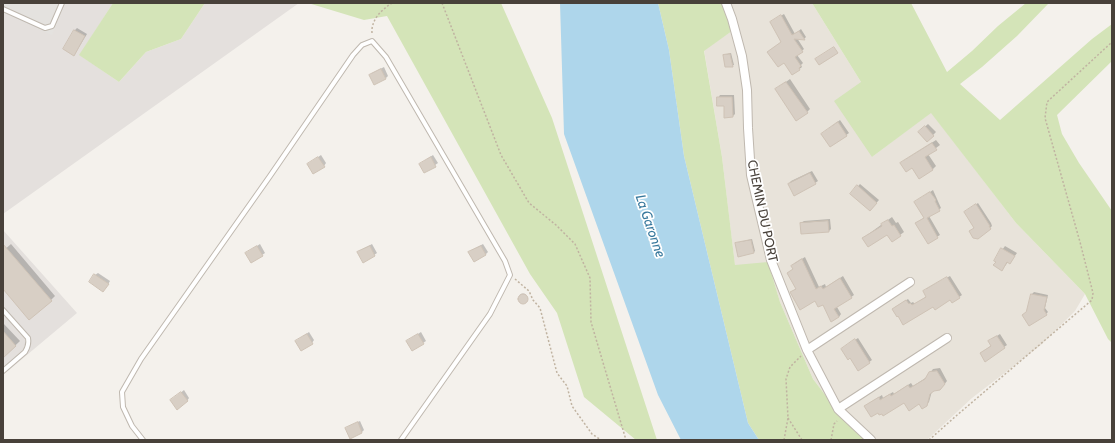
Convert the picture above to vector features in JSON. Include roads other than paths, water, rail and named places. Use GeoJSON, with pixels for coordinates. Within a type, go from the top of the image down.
{"type":"FeatureCollection","features":[{"type":"Feature","properties":{"kind":"street","name":"CHEMIN DU PORT"},"geometry":{"type":"LineString","coordinates":[[726,3],[742,56],[747,90],[748,128],[752,175],[770,260],[807,350],[838,409],[871,440]]}},
{"type":"Feature","properties":{"kind":"street"},"geometry":{"type":"LineString","coordinates":[[807,350],[910,282]]}},
{"type":"Feature","properties":{"kind":"street"},"geometry":{"type":"LineString","coordinates":[[838,409],[948,338]]}},
{"type":"Feature","properties":{"kind":"lane"},"geometry":{"type":"LineString","coordinates":[[3,9],[45,28],[52,26],[62,3]]}},
{"type":"Feature","properties":{"kind":"lane"},"geometry":{"type":"LineString","coordinates":[[143,440],[132,426],[123,407],[122,392],[141,359],[270,176],[352,54],[362,45],[372,41],[386,57],[505,261],[510,275],[490,314],[401,440]]}},
{"type":"Feature","properties":{"kind":"lane"},"geometry":{"type":"LineString","coordinates":[[3,310],[28,338],[28,348],[3,371]]}},
{"type":"Feature","properties":{"kind":"water","name":"La Garonne"},"geometry":{"type":"Polygon","coordinates":[[[560,3],[658,3],[669,50],[684,156],[748,423],[759,440],[681,440],[658,395],[564,134],[560,3]]]}}]}
